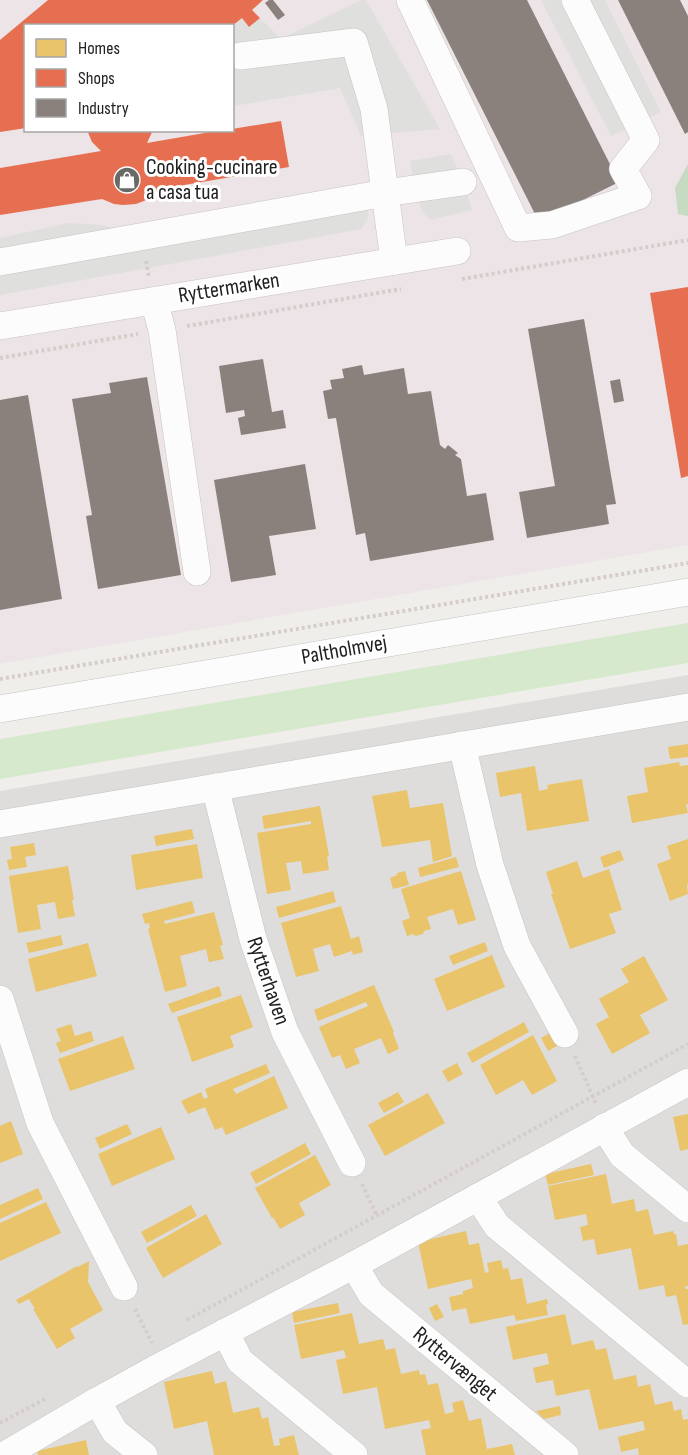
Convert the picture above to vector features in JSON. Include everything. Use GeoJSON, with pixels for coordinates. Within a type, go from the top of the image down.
{"type":"FeatureCollection","features":[{"type":"Feature","properties":{"kind":"street"},"geometry":{"type":"LineString","coordinates":[[410,0],[518,228],[552,225],[638,196],[623,169],[645,140],[575,0]]}},
{"type":"Feature","properties":{"kind":"street"},"geometry":{"type":"LineString","coordinates":[[241,56],[354,42],[374,109],[394,261]]}},
{"type":"Feature","properties":{"kind":"street"},"geometry":{"type":"LineString","coordinates":[[0,262],[385,193],[463,182]]}},
{"type":"Feature","properties":{"kind":"street","name":"Ryttermarken"},"geometry":{"type":"LineString","coordinates":[[0,326],[457,251]]}},
{"type":"Feature","properties":{"kind":"street"},"geometry":{"type":"LineString","coordinates":[[154,301],[162,330],[197,572]]}},
{"type":"Feature","properties":{"kind":"street","name":"Paltholmvej"},"geometry":{"type":"LineString","coordinates":[[0,709],[688,592]]}},
{"type":"Feature","properties":{"kind":"street"},"geometry":{"type":"LineString","coordinates":[[0,824],[688,707]]}},
{"type":"Feature","properties":{"kind":"street"},"geometry":{"type":"LineString","coordinates":[[462,745],[490,866],[517,946],[565,1034]]}},
{"type":"Feature","properties":{"kind":"street","name":"Rytterhaven"},"geometry":{"type":"LineString","coordinates":[[215,787],[253,939],[285,1032],[351,1163]]}},
{"type":"Feature","properties":{"kind":"street"},"geometry":{"type":"LineString","coordinates":[[0,999],[40,1123],[124,1287]]}},
{"type":"Feature","properties":{"kind":"street"},"geometry":{"type":"LineString","coordinates":[[5,1455],[97,1401],[354,1265],[688,1082]]}},
{"type":"Feature","properties":{"kind":"street"},"geometry":{"type":"LineString","coordinates":[[604,1127],[622,1155],[688,1209]]}},
{"type":"Feature","properties":{"kind":"street"},"geometry":{"type":"LineString","coordinates":[[478,1197],[497,1226],[688,1384]]}},
{"type":"Feature","properties":{"kind":"street","name":"Ryttervænget"},"geometry":{"type":"LineString","coordinates":[[354,1265],[371,1294],[565,1455]]}},
{"type":"Feature","properties":{"kind":"street"},"geometry":{"type":"LineString","coordinates":[[225,1332],[240,1361],[354,1455]]}},
{"type":"Feature","properties":{"kind":"street"},"geometry":{"type":"LineString","coordinates":[[97,1401],[115,1432],[144,1455]]}},
{"type":"Feature","properties":{"kind":"path"},"geometry":{"type":"LineString","coordinates":[[459,279],[688,240]]}},
{"type":"Feature","properties":{"kind":"path"},"geometry":{"type":"LineString","coordinates":[[0,358],[402,289]]}},
{"type":"Feature","properties":{"kind":"path"},"geometry":{"type":"LineString","coordinates":[[0,679],[688,562]]}},
{"type":"Feature","properties":{"kind":"path"},"geometry":{"type":"LineString","coordinates":[[565,1034],[593,1096],[604,1127]]}},
{"type":"Feature","properties":{"kind":"path"},"geometry":{"type":"LineString","coordinates":[[182,1323],[688,1044]]}},
{"type":"Feature","properties":{"kind":"path"},"geometry":{"type":"LineString","coordinates":[[351,1163],[377,1215]]}},
{"type":"Feature","properties":{"kind":"path"},"geometry":{"type":"LineString","coordinates":[[124,1287],[163,1365]]}},
{"type":"Feature","properties":{"kind":"path"},"geometry":{"type":"LineString","coordinates":[[0,1423],[50,1396]]}},
{"type":"Feature","properties":{"kind":"shaded area"},"geometry":{"type":"Polygon","coordinates":[[[0,0],[688,0],[688,545],[0,664],[0,0]]]}},
{"type":"Feature","properties":{"kind":"shaded area"},"geometry":{"type":"Polygon","coordinates":[[[361,0],[366,0],[440,129],[361,136],[340,88],[234,106],[234,24],[242,18],[249,27],[260,18],[281,39],[361,0]]]}},
{"type":"Feature","properties":{"kind":"shaded area"},"geometry":{"type":"Polygon","coordinates":[[[541,0],[605,0],[661,112],[611,136],[541,0]]]}},
{"type":"Feature","properties":{"kind":"shaded area"},"geometry":{"type":"Polygon","coordinates":[[[451,154],[472,210],[430,220],[422,211],[410,161],[451,154]]]}},
{"type":"Feature","properties":{"kind":"shaded area"},"geometry":{"type":"Polygon","coordinates":[[[363,197],[369,215],[362,229],[0,295],[0,238],[69,223],[101,225],[119,229],[363,197]]]}},
{"type":"Feature","properties":{"kind":"shaded area"},"geometry":{"type":"Polygon","coordinates":[[[688,675],[688,1455],[0,1455],[0,791],[688,675]]]}},
{"type":"Feature","properties":{"kind":"green space"},"geometry":{"type":"Polygon","coordinates":[[[688,164],[688,216],[678,214],[675,188],[688,164]]]}},
{"type":"Feature","properties":{"kind":"green space"},"geometry":{"type":"Polygon","coordinates":[[[688,623],[688,663],[0,779],[0,739],[688,623]]]}},
{"type":"Feature","properties":{"kind":"building: Homes"},"geometry":{"type":"Polygon","coordinates":[[[688,744],[688,757],[670,759],[668,747],[688,744]]]}},
{"type":"Feature","properties":{"kind":"building: Homes"},"geometry":{"type":"Polygon","coordinates":[[[679,762],[680,766],[688,765],[688,804],[686,804],[688,813],[632,823],[627,796],[648,792],[644,768],[679,762]]]}},
{"type":"Feature","properties":{"kind":"building: Homes"},"geometry":{"type":"Polygon","coordinates":[[[535,766],[539,791],[548,789],[547,785],[582,779],[589,821],[527,831],[521,793],[500,797],[496,773],[535,766]]]}},
{"type":"Feature","properties":{"kind":"building: Homes"},"geometry":{"type":"Polygon","coordinates":[[[407,790],[410,808],[443,803],[452,856],[433,862],[430,840],[382,847],[372,796],[407,790]]]}},
{"type":"Feature","properties":{"kind":"building: Homes"},"geometry":{"type":"Polygon","coordinates":[[[320,806],[329,856],[327,857],[329,870],[303,874],[301,861],[286,863],[291,890],[267,894],[257,833],[311,824],[311,821],[264,829],[262,816],[320,806]]]}},
{"type":"Feature","properties":{"kind":"building: Homes"},"geometry":{"type":"Polygon","coordinates":[[[192,829],[194,839],[156,846],[154,836],[192,829]]]}},
{"type":"Feature","properties":{"kind":"building: Homes"},"geometry":{"type":"Polygon","coordinates":[[[688,839],[688,894],[670,901],[657,864],[671,859],[667,846],[688,839]]]}},
{"type":"Feature","properties":{"kind":"building: Homes"},"geometry":{"type":"Polygon","coordinates":[[[34,843],[36,855],[25,857],[27,867],[9,870],[7,860],[12,859],[10,847],[34,843]]]}},
{"type":"Feature","properties":{"kind":"building: Homes"},"geometry":{"type":"Polygon","coordinates":[[[197,844],[203,878],[136,890],[131,855],[197,844]]]}},
{"type":"Feature","properties":{"kind":"building: Homes"},"geometry":{"type":"Polygon","coordinates":[[[620,850],[624,860],[604,868],[600,857],[620,850]]]}},
{"type":"Feature","properties":{"kind":"building: Homes"},"geometry":{"type":"Polygon","coordinates":[[[456,857],[459,867],[420,877],[418,868],[456,857]]]}},
{"type":"Feature","properties":{"kind":"building: Homes"},"geometry":{"type":"Polygon","coordinates":[[[577,861],[583,878],[609,869],[622,910],[609,914],[616,933],[570,949],[546,872],[577,861]]]}},
{"type":"Feature","properties":{"kind":"building: Homes"},"geometry":{"type":"Polygon","coordinates":[[[68,866],[75,916],[58,919],[55,902],[37,905],[41,929],[18,933],[9,876],[68,866]]]}},
{"type":"Feature","properties":{"kind":"building: Homes"},"geometry":{"type":"Polygon","coordinates":[[[405,871],[409,885],[393,889],[390,878],[405,871]]]}},
{"type":"Feature","properties":{"kind":"building: Homes"},"geometry":{"type":"Polygon","coordinates":[[[461,871],[476,920],[458,925],[453,909],[427,917],[431,929],[424,931],[423,934],[407,936],[402,921],[410,918],[401,889],[461,871]]]}},
{"type":"Feature","properties":{"kind":"building: Homes"},"geometry":{"type":"Polygon","coordinates":[[[333,891],[336,902],[279,918],[276,907],[333,891]]]}},
{"type":"Feature","properties":{"kind":"building: Homes"},"geometry":{"type":"Polygon","coordinates":[[[192,901],[195,913],[164,921],[165,924],[214,912],[223,945],[220,946],[224,959],[209,962],[206,949],[180,956],[187,986],[165,992],[148,929],[150,928],[149,923],[145,924],[142,914],[192,901]]]}},
{"type":"Feature","properties":{"kind":"building: Homes"},"geometry":{"type":"Polygon","coordinates":[[[341,906],[351,939],[359,936],[363,952],[353,955],[352,951],[334,957],[330,944],[313,949],[319,971],[296,977],[281,923],[341,906]]]}},
{"type":"Feature","properties":{"kind":"building: Homes"},"geometry":{"type":"Polygon","coordinates":[[[61,935],[63,945],[29,953],[26,943],[61,935]]]}},
{"type":"Feature","properties":{"kind":"building: Homes"},"geometry":{"type":"Polygon","coordinates":[[[485,942],[488,951],[453,965],[449,956],[485,942]]]}},
{"type":"Feature","properties":{"kind":"building: Homes"},"geometry":{"type":"Polygon","coordinates":[[[88,943],[97,976],[36,992],[28,959],[88,943]]]}},
{"type":"Feature","properties":{"kind":"building: Homes"},"geometry":{"type":"Polygon","coordinates":[[[492,955],[505,987],[447,1011],[434,979],[492,955]]]}},
{"type":"Feature","properties":{"kind":"building: Homes"},"geometry":{"type":"Polygon","coordinates":[[[644,956],[668,1000],[640,1015],[650,1033],[612,1054],[596,1024],[609,1017],[599,999],[629,982],[621,969],[644,956]]]}},
{"type":"Feature","properties":{"kind":"building: Homes"},"geometry":{"type":"Polygon","coordinates":[[[374,985],[399,1049],[388,1054],[381,1038],[354,1049],[360,1063],[346,1069],[340,1055],[332,1058],[319,1027],[368,1006],[366,1002],[318,1021],[314,1010],[374,985]]]}},
{"type":"Feature","properties":{"kind":"building: Homes"},"geometry":{"type":"Polygon","coordinates":[[[219,986],[222,996],[172,1013],[168,1004],[219,986]]]}},
{"type":"Feature","properties":{"kind":"building: Homes"},"geometry":{"type":"Polygon","coordinates":[[[241,995],[253,1027],[230,1036],[234,1047],[192,1062],[177,1017],[241,995]]]}},
{"type":"Feature","properties":{"kind":"building: Homes"},"geometry":{"type":"Polygon","coordinates":[[[524,1022],[529,1032],[472,1063],[467,1053],[524,1022]]]}},
{"type":"Feature","properties":{"kind":"building: Homes"},"geometry":{"type":"Polygon","coordinates":[[[71,1024],[75,1036],[91,1031],[94,1041],[60,1053],[56,1043],[61,1041],[56,1029],[71,1024]]]}},
{"type":"Feature","properties":{"kind":"building: Homes"},"geometry":{"type":"Polygon","coordinates":[[[550,1033],[557,1046],[548,1051],[541,1038],[550,1033]]]}},
{"type":"Feature","properties":{"kind":"building: Homes"},"geometry":{"type":"Polygon","coordinates":[[[533,1035],[557,1081],[532,1095],[523,1080],[496,1095],[480,1065],[533,1035]]]}},
{"type":"Feature","properties":{"kind":"building: Homes"},"geometry":{"type":"Polygon","coordinates":[[[123,1036],[135,1069],[70,1091],[58,1059],[123,1036]]]}},
{"type":"Feature","properties":{"kind":"building: Homes"},"geometry":{"type":"Polygon","coordinates":[[[457,1063],[463,1074],[448,1082],[442,1071],[457,1063]]]}},
{"type":"Feature","properties":{"kind":"building: Homes"},"geometry":{"type":"Polygon","coordinates":[[[266,1064],[270,1073],[233,1089],[236,1094],[274,1076],[288,1108],[226,1135],[222,1127],[215,1130],[205,1107],[188,1114],[181,1101],[201,1092],[204,1099],[208,1097],[205,1089],[266,1064]]]}},
{"type":"Feature","properties":{"kind":"building: Homes"},"geometry":{"type":"Polygon","coordinates":[[[398,1092],[404,1102],[384,1113],[378,1103],[398,1092]]]}},
{"type":"Feature","properties":{"kind":"building: Homes"},"geometry":{"type":"Polygon","coordinates":[[[428,1093],[445,1123],[385,1156],[368,1125],[428,1093]]]}},
{"type":"Feature","properties":{"kind":"building: Homes"},"geometry":{"type":"Polygon","coordinates":[[[688,1114],[688,1149],[680,1151],[673,1117],[688,1114]]]}},
{"type":"Feature","properties":{"kind":"building: Homes"},"geometry":{"type":"Polygon","coordinates":[[[11,1121],[23,1154],[0,1163],[0,1126],[11,1121]]]}},
{"type":"Feature","properties":{"kind":"building: Homes"},"geometry":{"type":"Polygon","coordinates":[[[127,1124],[132,1134],[100,1149],[95,1138],[127,1124]]]}},
{"type":"Feature","properties":{"kind":"building: Homes"},"geometry":{"type":"Polygon","coordinates":[[[161,1127],[175,1159],[112,1186],[98,1154],[161,1127]]]}},
{"type":"Feature","properties":{"kind":"building: Homes"},"geometry":{"type":"Polygon","coordinates":[[[305,1143],[311,1154],[256,1184],[250,1173],[305,1143]]]}},
{"type":"Feature","properties":{"kind":"building: Homes"},"geometry":{"type":"Polygon","coordinates":[[[315,1155],[331,1185],[299,1203],[305,1215],[280,1229],[255,1188],[315,1155]]]}},
{"type":"Feature","properties":{"kind":"building: Homes"},"geometry":{"type":"Polygon","coordinates":[[[591,1164],[594,1175],[548,1185],[545,1174],[591,1164]]]}},
{"type":"Feature","properties":{"kind":"building: Homes"},"geometry":{"type":"Polygon","coordinates":[[[606,1174],[612,1204],[634,1199],[636,1212],[648,1209],[654,1235],[673,1231],[676,1234],[678,1246],[688,1244],[688,1286],[685,1286],[688,1289],[688,1324],[683,1325],[676,1295],[666,1297],[664,1285],[639,1290],[631,1248],[597,1255],[594,1239],[583,1241],[580,1227],[588,1225],[586,1214],[555,1220],[548,1186],[606,1174]]]}},
{"type":"Feature","properties":{"kind":"building: Homes"},"geometry":{"type":"Polygon","coordinates":[[[38,1188],[43,1199],[0,1219],[0,1205],[38,1188]]]}},
{"type":"Feature","properties":{"kind":"building: Homes"},"geometry":{"type":"Polygon","coordinates":[[[46,1202],[61,1233],[0,1261],[0,1223],[46,1202]]]}},
{"type":"Feature","properties":{"kind":"building: Homes"},"geometry":{"type":"Polygon","coordinates":[[[191,1205],[197,1216],[147,1243],[141,1232],[191,1205]]]}},
{"type":"Feature","properties":{"kind":"building: Homes"},"geometry":{"type":"Polygon","coordinates":[[[206,1214],[222,1244],[163,1278],[146,1248],[206,1214]]]}},
{"type":"Feature","properties":{"kind":"building: Homes"},"geometry":{"type":"Polygon","coordinates":[[[466,1231],[469,1245],[479,1243],[485,1273],[489,1272],[487,1263],[501,1260],[503,1269],[508,1268],[511,1280],[522,1278],[527,1304],[547,1299],[548,1315],[516,1321],[514,1315],[470,1324],[466,1308],[452,1311],[449,1297],[463,1294],[463,1291],[473,1288],[471,1279],[428,1289],[418,1242],[466,1231]]]}},
{"type":"Feature","properties":{"kind":"building: Homes"},"geometry":{"type":"Polygon","coordinates":[[[89,1261],[88,1282],[103,1310],[70,1329],[75,1338],[57,1349],[29,1299],[19,1304],[16,1300],[89,1261]]]}},
{"type":"Feature","properties":{"kind":"building: Homes"},"geometry":{"type":"Polygon","coordinates":[[[338,1303],[340,1313],[294,1323],[292,1312],[338,1303]]]}},
{"type":"Feature","properties":{"kind":"building: Homes"},"geometry":{"type":"Polygon","coordinates":[[[437,1304],[444,1317],[435,1321],[429,1308],[437,1304]]]}},
{"type":"Feature","properties":{"kind":"building: Homes"},"geometry":{"type":"Polygon","coordinates":[[[352,1313],[359,1344],[383,1339],[386,1350],[395,1348],[401,1374],[419,1370],[420,1375],[425,1374],[428,1385],[438,1383],[445,1414],[454,1412],[452,1403],[463,1400],[469,1421],[481,1418],[487,1449],[512,1444],[515,1455],[426,1455],[421,1430],[431,1428],[429,1420],[385,1429],[377,1387],[343,1394],[336,1360],[346,1358],[344,1350],[301,1359],[294,1325],[352,1313]]]}},
{"type":"Feature","properties":{"kind":"building: Homes"},"geometry":{"type":"Polygon","coordinates":[[[565,1314],[572,1345],[593,1340],[596,1350],[606,1348],[614,1380],[636,1375],[638,1387],[650,1384],[655,1405],[672,1401],[674,1411],[681,1409],[683,1420],[688,1419],[688,1455],[639,1455],[638,1448],[621,1452],[618,1437],[645,1430],[643,1421],[599,1430],[589,1389],[556,1396],[553,1380],[536,1383],[533,1368],[549,1364],[547,1353],[513,1360],[506,1327],[565,1314]]]}},
{"type":"Feature","properties":{"kind":"building: Homes"},"geometry":{"type":"Polygon","coordinates":[[[212,1371],[215,1384],[226,1381],[233,1413],[259,1407],[262,1419],[268,1417],[274,1446],[280,1445],[279,1439],[294,1435],[299,1455],[214,1455],[207,1421],[174,1429],[164,1382],[212,1371]]]}},
{"type":"Feature","properties":{"kind":"building: Homes"},"geometry":{"type":"Polygon","coordinates":[[[560,1406],[561,1415],[544,1419],[536,1411],[560,1406]]]}},
{"type":"Feature","properties":{"kind":"building: Homes"},"geometry":{"type":"Polygon","coordinates":[[[86,1440],[89,1455],[38,1455],[37,1451],[86,1440]]]}},
{"type":"Feature","properties":{"kind":"building: Shops"},"geometry":{"type":"Polygon","coordinates":[[[48,0],[263,0],[252,10],[260,18],[249,27],[242,18],[234,24],[24,24],[24,128],[0,132],[0,40],[48,0]]]}},
{"type":"Feature","properties":{"kind":"building: Shops"},"geometry":{"type":"Polygon","coordinates":[[[281,121],[289,167],[161,189],[149,199],[136,204],[114,204],[102,199],[0,215],[0,168],[101,151],[92,142],[88,132],[152,132],[147,143],[210,132],[234,132],[234,129],[281,121]]]}},
{"type":"Feature","properties":{"kind":"building: Shops"},"geometry":{"type":"Polygon","coordinates":[[[688,287],[688,476],[681,478],[650,293],[688,287]]]}},
{"type":"Feature","properties":{"kind":"building: Industry"},"geometry":{"type":"Polygon","coordinates":[[[273,0],[285,15],[278,20],[265,3],[273,0]]]}},
{"type":"Feature","properties":{"kind":"building: Industry"},"geometry":{"type":"Polygon","coordinates":[[[427,0],[527,0],[619,182],[539,222],[427,0]]]}},
{"type":"Feature","properties":{"kind":"building: Industry"},"geometry":{"type":"Polygon","coordinates":[[[618,0],[680,0],[688,16],[688,132],[685,134],[618,0]]]}},
{"type":"Feature","properties":{"kind":"building: Industry"},"geometry":{"type":"Polygon","coordinates":[[[584,319],[616,504],[606,505],[609,524],[527,538],[519,492],[555,486],[528,329],[584,319]]]}},
{"type":"Feature","properties":{"kind":"building: Industry"},"geometry":{"type":"Polygon","coordinates":[[[263,359],[272,412],[283,410],[286,428],[241,435],[238,418],[245,416],[244,410],[226,413],[219,366],[263,359]]]}},
{"type":"Feature","properties":{"kind":"building: Industry"},"geometry":{"type":"Polygon","coordinates":[[[362,365],[364,375],[404,368],[408,394],[431,391],[440,445],[445,449],[448,445],[458,453],[455,455],[461,459],[467,496],[486,493],[494,540],[370,561],[365,533],[356,535],[336,418],[328,419],[323,391],[332,389],[330,380],[344,378],[342,369],[362,365]]]}},
{"type":"Feature","properties":{"kind":"building: Industry"},"geometry":{"type":"Polygon","coordinates":[[[147,377],[181,575],[98,589],[86,516],[92,515],[72,399],[111,393],[109,383],[147,377]]]}},
{"type":"Feature","properties":{"kind":"building: Industry"},"geometry":{"type":"Polygon","coordinates":[[[620,379],[624,401],[614,403],[610,381],[620,379]]]}},
{"type":"Feature","properties":{"kind":"building: Industry"},"geometry":{"type":"Polygon","coordinates":[[[28,395],[62,599],[0,610],[0,400],[28,395]]]}},
{"type":"Feature","properties":{"kind":"building: Industry"},"geometry":{"type":"Polygon","coordinates":[[[305,464],[316,529],[269,536],[276,575],[231,582],[214,480],[305,464]]]}},
{"type":"Feature","properties":{"kind":"place","name":"Cooking-cucinare a casa tua"},"geometry":{"type":"Point","coordinates":[127,180]}}]}
